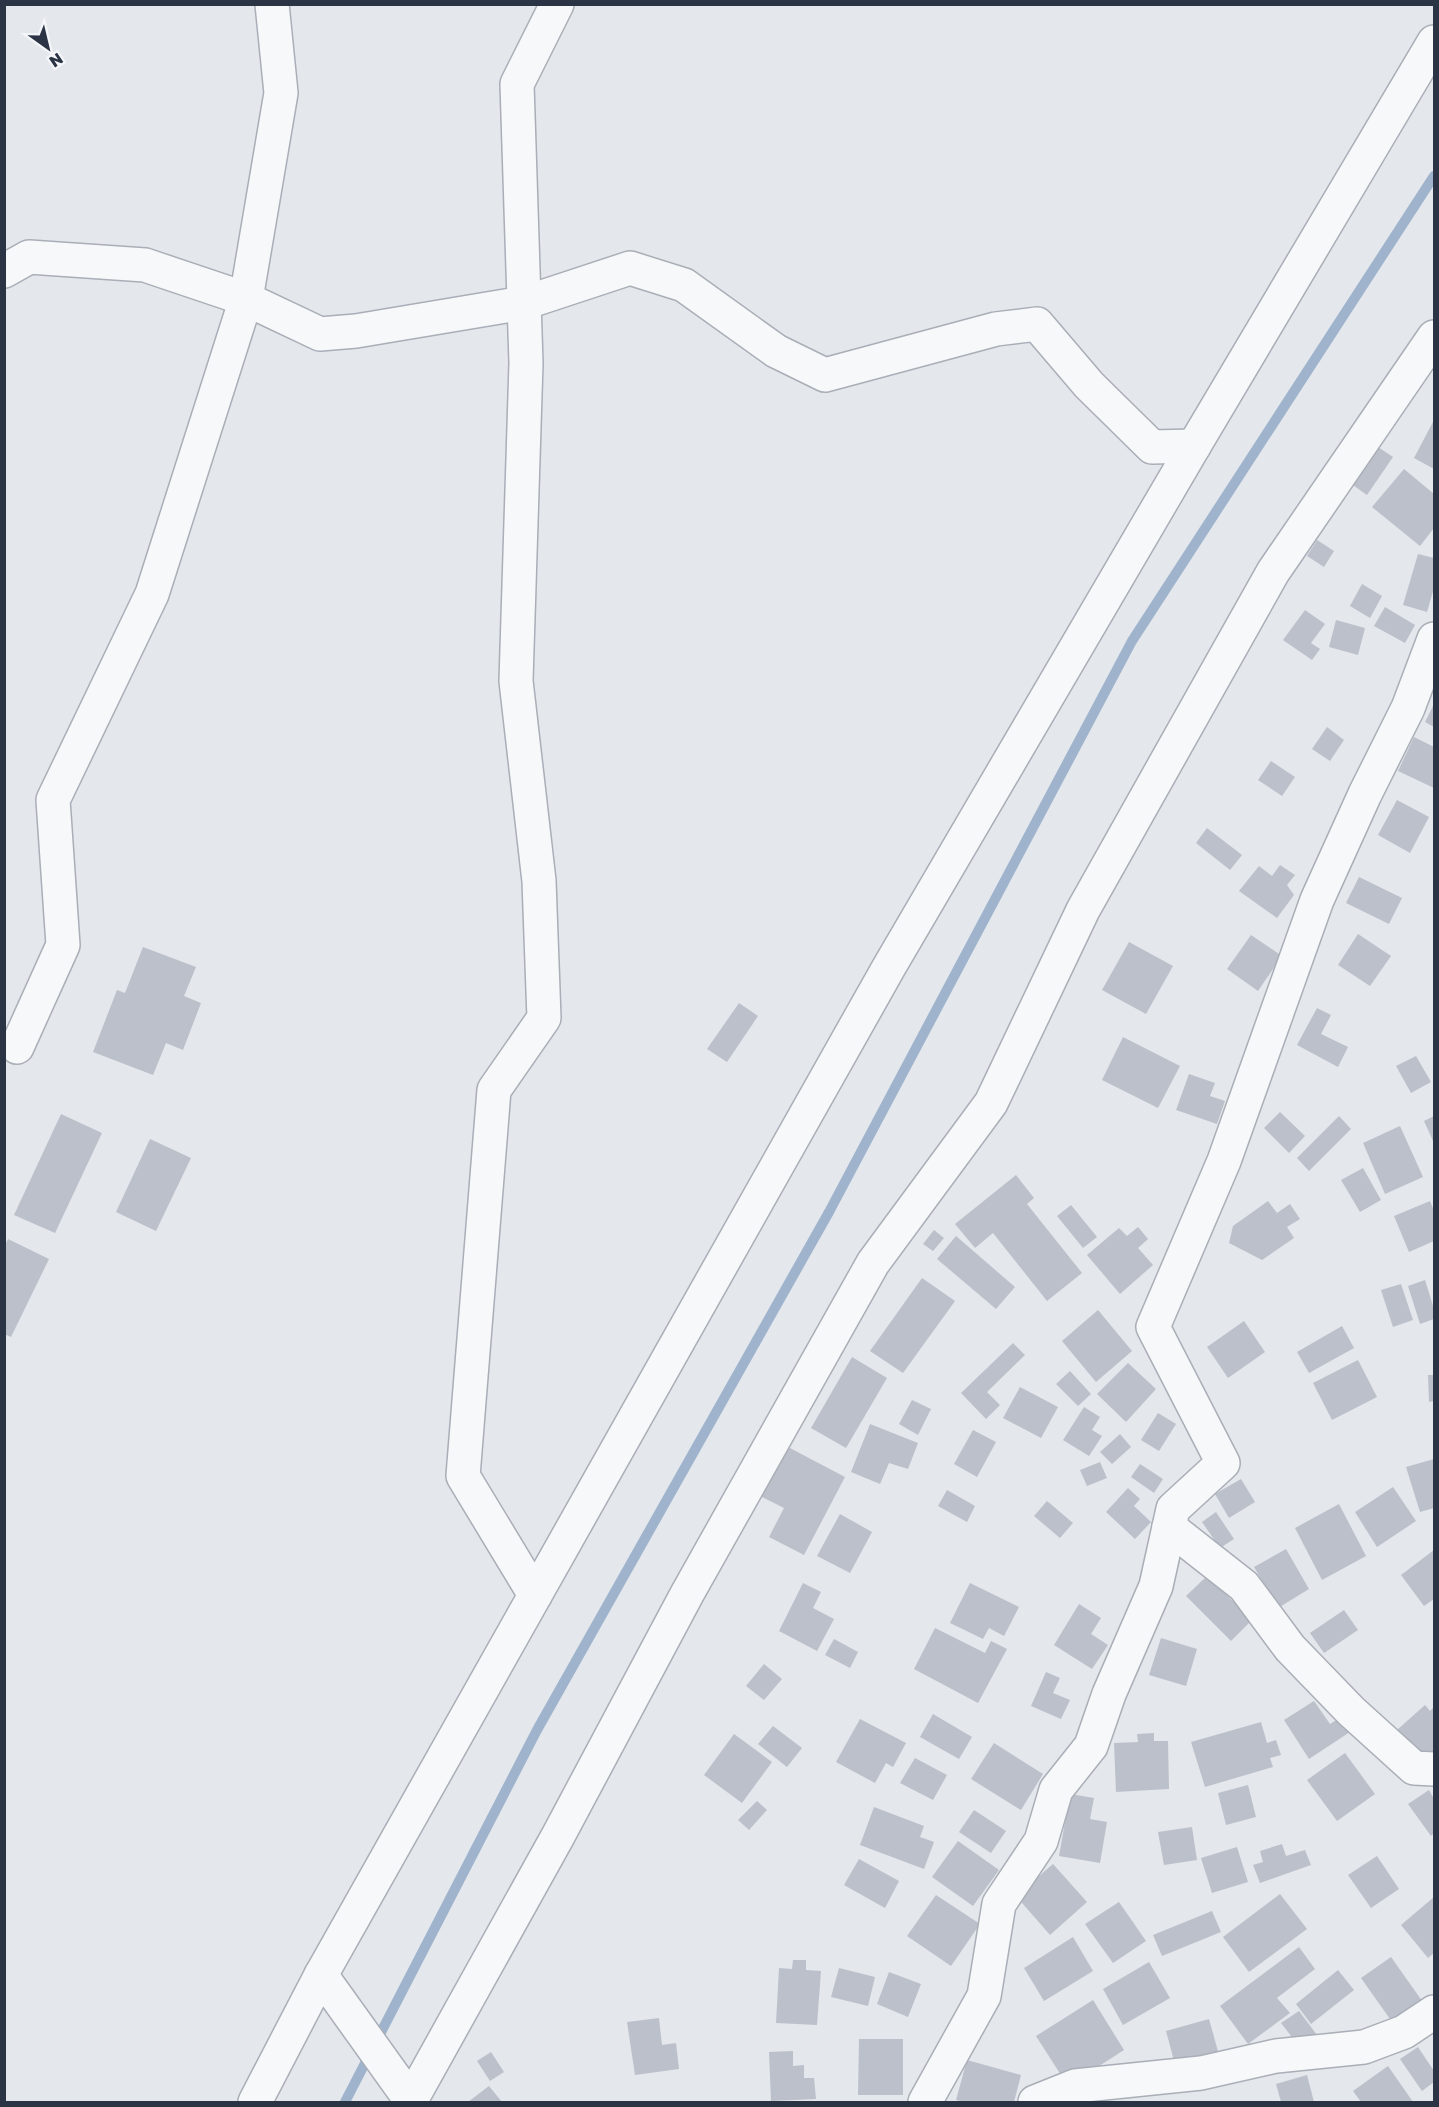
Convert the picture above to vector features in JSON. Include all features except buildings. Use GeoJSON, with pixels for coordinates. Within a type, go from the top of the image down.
{"type":"FeatureCollection","features":[{"type":"Feature","properties":{"kind":"street"},"geometry":{"type":"LineString","coordinates":[[17,1047],[63,945],[53,800],[152,594],[246,299],[281,93],[272,4]]}},
{"type":"Feature","properties":{"kind":"street"},"geometry":{"type":"LineString","coordinates":[[535,1595],[463,1476],[494,1090],[544,1018],[539,881],[516,681],[526,363],[517,84],[557,4]]}},
{"type":"Feature","properties":{"kind":"street"},"geometry":{"type":"LineString","coordinates":[[255,2103],[321,1975],[883,977],[1434,42]]}},
{"type":"Feature","properties":{"kind":"street"},"geometry":{"type":"LineString","coordinates":[[4,271],[29,257],[145,265],[246,299],[320,334],[356,331],[524,303],[630,268],[684,285],[776,351],[825,375],[996,329],[1037,324],[1089,385],[1152,447],[1194,446]]}},
{"type":"Feature","properties":{"kind":"street"},"geometry":{"type":"LineString","coordinates":[[321,1975],[411,2102],[558,1836],[687,1594],[873,1263],[991,1103],[1083,910],[1273,572],[1434,337]]}},
{"type":"Feature","properties":{"kind":"street"},"geometry":{"type":"LineString","coordinates":[[925,2103],[984,1996],[999,1904],[1041,1841],[1056,1790],[1091,1746],[1109,1694],[1156,1586],[1173,1509],[1223,1463],[1153,1327],[1224,1161],[1317,900],[1365,794],[1408,708],[1434,639]]}},
{"type":"Feature","properties":{"kind":"street"},"geometry":{"type":"LineString","coordinates":[[1168,1527],[1244,1586],[1290,1648],[1351,1711],[1414,1768],[1434,1769]]}},
{"type":"Feature","properties":{"kind":"street"},"geometry":{"type":"LineString","coordinates":[[1035,2103],[1075,2086],[1201,2073],[1275,2056],[1364,2047],[1404,2032],[1434,2012]]}},
{"type":"Feature","properties":{"kind":"waterway"},"geometry":{"type":"LineString","coordinates":[[345,2102],[537,1730],[829,1212],[1132,641],[1434,176]]}}]}
